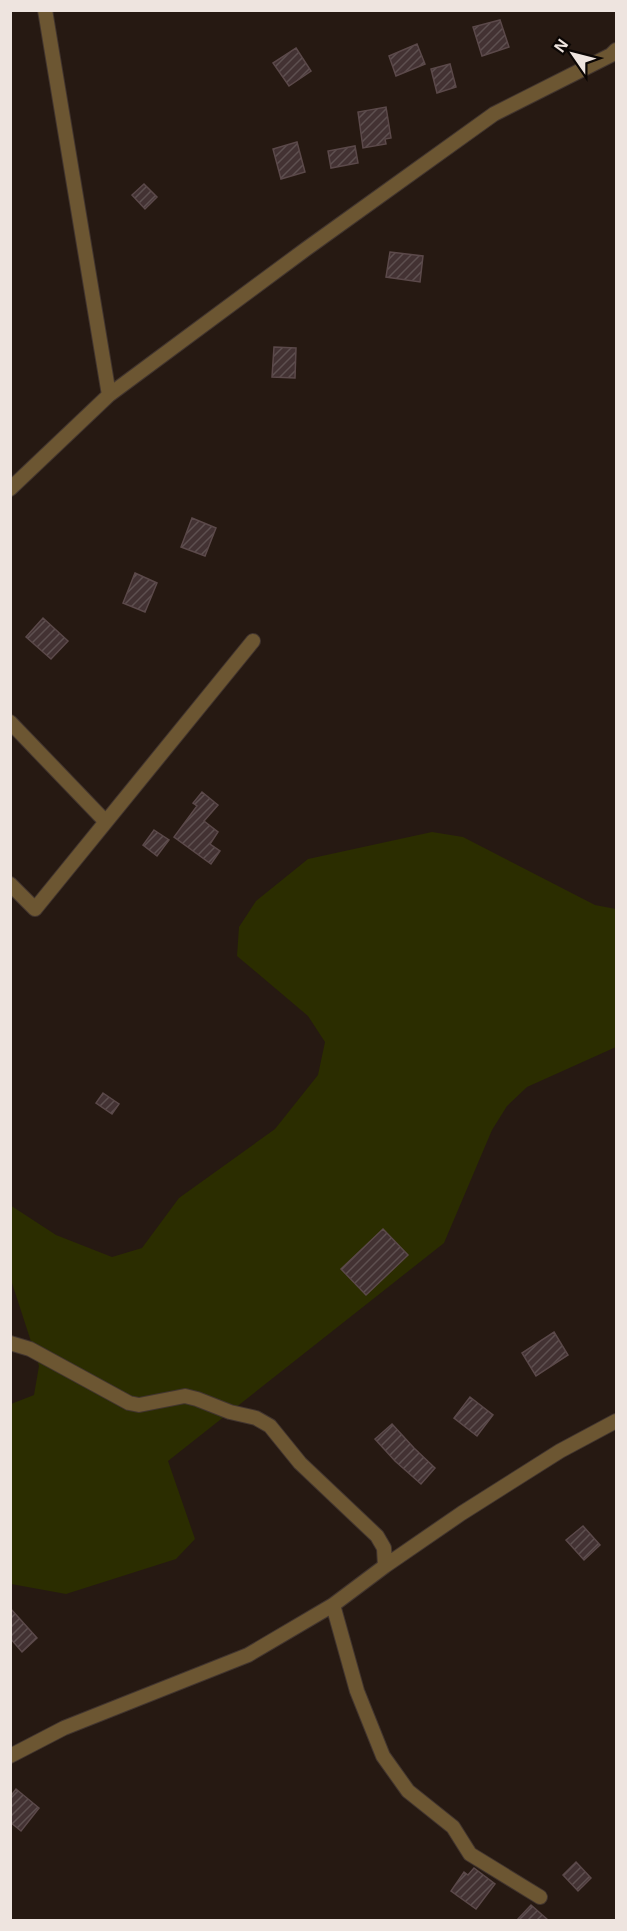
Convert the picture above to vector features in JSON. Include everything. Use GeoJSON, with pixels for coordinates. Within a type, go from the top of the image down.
{"type":"FeatureCollection","features":[{"type":"Feature","properties":{"kind":"street"},"geometry":{"type":"LineString","coordinates":[[45,10],[109,395]]}},
{"type":"Feature","properties":{"kind":"street"},"geometry":{"type":"LineString","coordinates":[[10,489],[109,395],[306,249],[494,114],[616,50]]}},
{"type":"Feature","properties":{"kind":"street"},"geometry":{"type":"LineString","coordinates":[[10,884],[35,909],[253,641]]}},
{"type":"Feature","properties":{"kind":"street"},"geometry":{"type":"LineString","coordinates":[[10,722],[105,821]]}},
{"type":"Feature","properties":{"kind":"street"},"geometry":{"type":"LineString","coordinates":[[10,1343],[30,1349],[129,1403],[139,1405],[185,1396],[230,1413],[256,1418],[270,1426],[300,1463],[377,1536],[384,1548],[385,1566]]}},
{"type":"Feature","properties":{"kind":"street"},"geometry":{"type":"LineString","coordinates":[[10,1756],[64,1728],[248,1655],[333,1605],[385,1566],[560,1451],[616,1421]]}},
{"type":"Feature","properties":{"kind":"street"},"geometry":{"type":"LineString","coordinates":[[333,1605],[357,1691],[383,1756],[408,1791],[453,1827],[470,1854],[540,1896]]}},
{"type":"Feature","properties":{"kind":"shaded area"},"geometry":{"type":"Polygon","coordinates":[[[432,832],[463,837],[595,905],[616,909],[616,1047],[527,1087],[507,1106],[492,1130],[444,1243],[168,1461],[195,1539],[176,1559],[66,1594],[11,1584],[11,1404],[34,1395],[39,1366],[11,1280],[10,1205],[56,1235],[112,1257],[142,1248],[179,1198],[275,1129],[318,1075],[325,1042],[308,1016],[237,956],[239,927],[256,901],[308,859],[432,832]]]}},
{"type":"Feature","properties":{"kind":"building"},"geometry":{"type":"Polygon","coordinates":[[[500,20],[509,47],[482,56],[473,27],[500,20]]]}},
{"type":"Feature","properties":{"kind":"building"},"geometry":{"type":"Polygon","coordinates":[[[417,44],[425,64],[396,76],[389,56],[417,44]]]}},
{"type":"Feature","properties":{"kind":"building"},"geometry":{"type":"Polygon","coordinates":[[[296,48],[311,71],[289,86],[273,63],[296,48]]]}},
{"type":"Feature","properties":{"kind":"building"},"geometry":{"type":"Polygon","coordinates":[[[450,64],[456,87],[437,93],[431,69],[450,64]]]}},
{"type":"Feature","properties":{"kind":"building"},"geometry":{"type":"Polygon","coordinates":[[[386,107],[391,138],[385,139],[386,144],[363,148],[358,112],[386,107]]]}},
{"type":"Feature","properties":{"kind":"building"},"geometry":{"type":"Polygon","coordinates":[[[297,142],[305,172],[281,179],[273,149],[297,142]]]}},
{"type":"Feature","properties":{"kind":"building"},"geometry":{"type":"Polygon","coordinates":[[[355,146],[358,163],[331,168],[328,151],[355,146]]]}},
{"type":"Feature","properties":{"kind":"building"},"geometry":{"type":"Polygon","coordinates":[[[144,184],[157,197],[145,209],[132,195],[144,184]]]}},
{"type":"Feature","properties":{"kind":"building"},"geometry":{"type":"Polygon","coordinates":[[[390,252],[423,256],[420,282],[386,277],[390,252]]]}},
{"type":"Feature","properties":{"kind":"building"},"geometry":{"type":"Polygon","coordinates":[[[274,347],[296,348],[295,378],[272,377],[274,347]]]}},
{"type":"Feature","properties":{"kind":"building"},"geometry":{"type":"Polygon","coordinates":[[[192,518],[216,528],[205,556],[181,547],[192,518]]]}},
{"type":"Feature","properties":{"kind":"building"},"geometry":{"type":"Polygon","coordinates":[[[135,573],[157,583],[145,612],[123,603],[135,573]]]}},
{"type":"Feature","properties":{"kind":"building"},"geometry":{"type":"Polygon","coordinates":[[[43,618],[68,641],[51,659],[26,637],[43,618]]]}},
{"type":"Feature","properties":{"kind":"building"},"geometry":{"type":"Polygon","coordinates":[[[202,792],[218,805],[204,821],[218,832],[210,844],[220,851],[211,864],[174,837],[197,806],[193,803],[202,792]]]}},
{"type":"Feature","properties":{"kind":"building"},"geometry":{"type":"Polygon","coordinates":[[[154,830],[169,840],[157,856],[143,845],[154,830]]]}},
{"type":"Feature","properties":{"kind":"building"},"geometry":{"type":"Polygon","coordinates":[[[103,1093],[119,1104],[112,1114],[96,1103],[103,1093]]]}},
{"type":"Feature","properties":{"kind":"building"},"geometry":{"type":"Polygon","coordinates":[[[383,1229],[408,1255],[366,1295],[341,1269],[383,1229]]]}},
{"type":"Feature","properties":{"kind":"building"},"geometry":{"type":"Polygon","coordinates":[[[554,1332],[568,1355],[536,1376],[522,1353],[554,1332]]]}},
{"type":"Feature","properties":{"kind":"building"},"geometry":{"type":"Polygon","coordinates":[[[470,1397],[493,1415],[477,1436],[454,1418],[470,1397]]]}},
{"type":"Feature","properties":{"kind":"building"},"geometry":{"type":"Polygon","coordinates":[[[392,1424],[435,1468],[421,1484],[375,1439],[392,1424]]]}},
{"type":"Feature","properties":{"kind":"building"},"geometry":{"type":"Polygon","coordinates":[[[583,1526],[600,1545],[584,1560],[566,1540],[583,1526]]]}},
{"type":"Feature","properties":{"kind":"building"},"geometry":{"type":"Polygon","coordinates":[[[10,1608],[37,1638],[22,1652],[10,1638],[10,1608]]]}},
{"type":"Feature","properties":{"kind":"building"},"geometry":{"type":"Polygon","coordinates":[[[16,1789],[39,1808],[21,1831],[10,1822],[10,1797],[16,1789]]]}},
{"type":"Feature","properties":{"kind":"building"},"geometry":{"type":"Polygon","coordinates":[[[576,1862],[591,1878],[578,1891],[563,1875],[576,1862]]]}},
{"type":"Feature","properties":{"kind":"building"},"geometry":{"type":"Polygon","coordinates":[[[474,1868],[495,1884],[476,1909],[451,1891],[464,1872],[468,1875],[474,1868]]]}},
{"type":"Feature","properties":{"kind":"building"},"geometry":{"type":"Polygon","coordinates":[[[531,1905],[548,1920],[517,1920],[531,1905]]]}}]}
